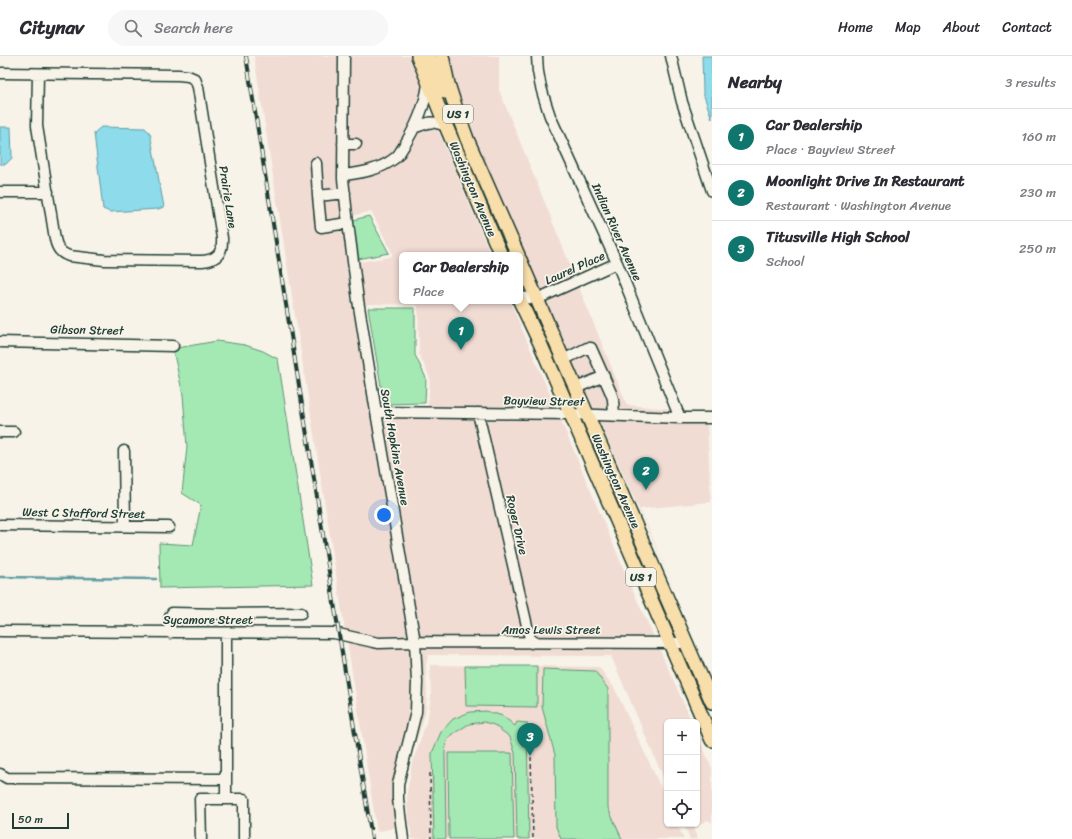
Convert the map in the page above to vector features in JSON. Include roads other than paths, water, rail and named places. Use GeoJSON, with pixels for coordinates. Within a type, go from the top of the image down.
{"type":"FeatureCollection","features":[{"type":"Feature","properties":{"kind":"main road","name":"Washington Avenue"},"geometry":{"type":"LineString","coordinates":[[418,56],[428,84],[500,252]]}},
{"type":"Feature","properties":{"kind":"main road"},"geometry":{"type":"LineString","coordinates":[[428,56],[442,86],[456,109]]}},
{"type":"Feature","properties":{"kind":"main road","name":"Washington Avenue"},"geometry":{"type":"LineString","coordinates":[[442,56],[448,84],[456,109],[517,252]]}},
{"type":"Feature","properties":{"kind":"main road","name":"Washington Avenue"},"geometry":{"type":"LineString","coordinates":[[523,267],[712,702]]}},
{"type":"Feature","properties":{"kind":"main road","name":"Washington Avenue"},"geometry":{"type":"LineString","coordinates":[[521,304],[712,740]]}},
{"type":"Feature","properties":{"kind":"main road"},"geometry":{"type":"LineString","coordinates":[[621,530],[635,524]]}},
{"type":"Feature","properties":{"kind":"street","name":"South Hopkins Avenue"},"geometry":{"type":"LineString","coordinates":[[344,56],[344,193],[358,300],[415,642],[417,682],[416,712],[398,784],[398,799],[403,839]]}},
{"type":"Feature","properties":{"kind":"street","name":"Indian River Avenue"},"geometry":{"type":"LineString","coordinates":[[537,56],[537,71],[542,94],[550,116],[618,263],[680,418]]}},
{"type":"Feature","properties":{"kind":"street"},"geometry":{"type":"LineString","coordinates":[[671,56],[682,102],[712,191]]}},
{"type":"Feature","properties":{"kind":"street","name":"Prairie Lane"},"geometry":{"type":"LineString","coordinates":[[0,73],[179,75],[188,76],[195,80],[198,87],[222,238],[221,250],[215,258],[202,261],[104,260],[68,256],[63,254],[57,247],[37,126],[38,74]]}},
{"type":"Feature","properties":{"kind":"street"},"geometry":{"type":"LineString","coordinates":[[343,175],[365,172],[384,166],[396,158],[412,132],[426,97],[428,84]]}},
{"type":"Feature","properties":{"kind":"street"},"geometry":{"type":"LineString","coordinates":[[412,132],[431,122],[436,122],[446,126]]}},
{"type":"Feature","properties":{"kind":"street"},"geometry":{"type":"LineString","coordinates":[[343,144],[356,144]]}},
{"type":"Feature","properties":{"kind":"street"},"geometry":{"type":"LineString","coordinates":[[316,164],[321,227],[348,223]]}},
{"type":"Feature","properties":{"kind":"street"},"geometry":{"type":"LineString","coordinates":[[467,176],[481,170]]}},
{"type":"Feature","properties":{"kind":"street"},"geometry":{"type":"LineString","coordinates":[[0,192],[48,192]]}},
{"type":"Feature","properties":{"kind":"street"},"geometry":{"type":"LineString","coordinates":[[318,196],[344,193]]}},
{"type":"Feature","properties":{"kind":"street","name":"Laurel Place"},"geometry":{"type":"LineString","coordinates":[[523,297],[537,299],[618,263]]}},
{"type":"Feature","properties":{"kind":"street","name":"Gibson Street"},"geometry":{"type":"LineString","coordinates":[[0,342],[173,346]]}},
{"type":"Feature","properties":{"kind":"street"},"geometry":{"type":"LineString","coordinates":[[564,360],[587,348],[591,348],[611,393],[614,403],[614,415]]}},
{"type":"Feature","properties":{"kind":"street"},"geometry":{"type":"LineString","coordinates":[[576,388],[604,376]]}},
{"type":"Feature","properties":{"kind":"street","name":"Bayview Street"},"geometry":{"type":"LineString","coordinates":[[376,412],[587,414],[712,418]]}},
{"type":"Feature","properties":{"kind":"street","name":"Roger Drive"},"geometry":{"type":"LineString","coordinates":[[478,413],[531,643]]}},
{"type":"Feature","properties":{"kind":"street"},"geometry":{"type":"LineString","coordinates":[[0,432],[14,432]]}},
{"type":"Feature","properties":{"kind":"street"},"geometry":{"type":"LineString","coordinates":[[124,451],[126,526]]}},
{"type":"Feature","properties":{"kind":"street","name":"West C Stafford Street"},"geometry":{"type":"LineString","coordinates":[[0,525],[168,527]]}},
{"type":"Feature","properties":{"kind":"street"},"geometry":{"type":"LineString","coordinates":[[170,633],[170,617],[172,613],[301,613]]}},
{"type":"Feature","properties":{"kind":"street","name":"Sycamore Street"},"geometry":{"type":"LineString","coordinates":[[0,631],[334,633],[378,643],[415,642]]}},
{"type":"Feature","properties":{"kind":"street"},"geometry":{"type":"LineString","coordinates":[[226,633],[226,799]]}},
{"type":"Feature","properties":{"kind":"street","name":"Amos Lewis Street"},"geometry":{"type":"LineString","coordinates":[[415,642],[687,643]]}},
{"type":"Feature","properties":{"kind":"street"},"geometry":{"type":"LineString","coordinates":[[0,774],[7,778],[226,780]]}},
{"type":"Feature","properties":{"kind":"street"},"geometry":{"type":"LineString","coordinates":[[201,839],[200,799],[244,799],[244,839]]}},
{"type":"Feature","properties":{"kind":"water"},"geometry":{"type":"Polygon","coordinates":[[[702,56],[712,56],[712,119],[703,93],[702,56]]]}},
{"type":"Feature","properties":{"kind":"water"},"geometry":{"type":"Polygon","coordinates":[[[0,127],[11,127],[12,158],[6,164],[0,164],[0,127]]]}},
{"type":"Feature","properties":{"kind":"water"},"geometry":{"type":"Polygon","coordinates":[[[101,127],[145,128],[150,133],[164,207],[158,209],[110,212],[103,209],[94,133],[101,127]]]}},
{"type":"Feature","properties":{"kind":"waterway"},"geometry":{"type":"LineString","coordinates":[[0,577],[156,579]]}},
{"type":"Feature","properties":{"kind":"railway"},"geometry":{"type":"LineString","coordinates":[[246,56],[372,839]]}},
{"type":"Feature","properties":{"kind":"place","name":"Car Dealership"},"geometry":{"type":"Point","coordinates":[461,350]}},
{"type":"Feature","properties":{"kind":"place","name":"Moonlight Drive In Restaurant"},"geometry":{"type":"Point","coordinates":[646,490]}},
{"type":"Feature","properties":{"kind":"place","name":"Titusville High School"},"geometry":{"type":"Point","coordinates":[530,756]}}]}
